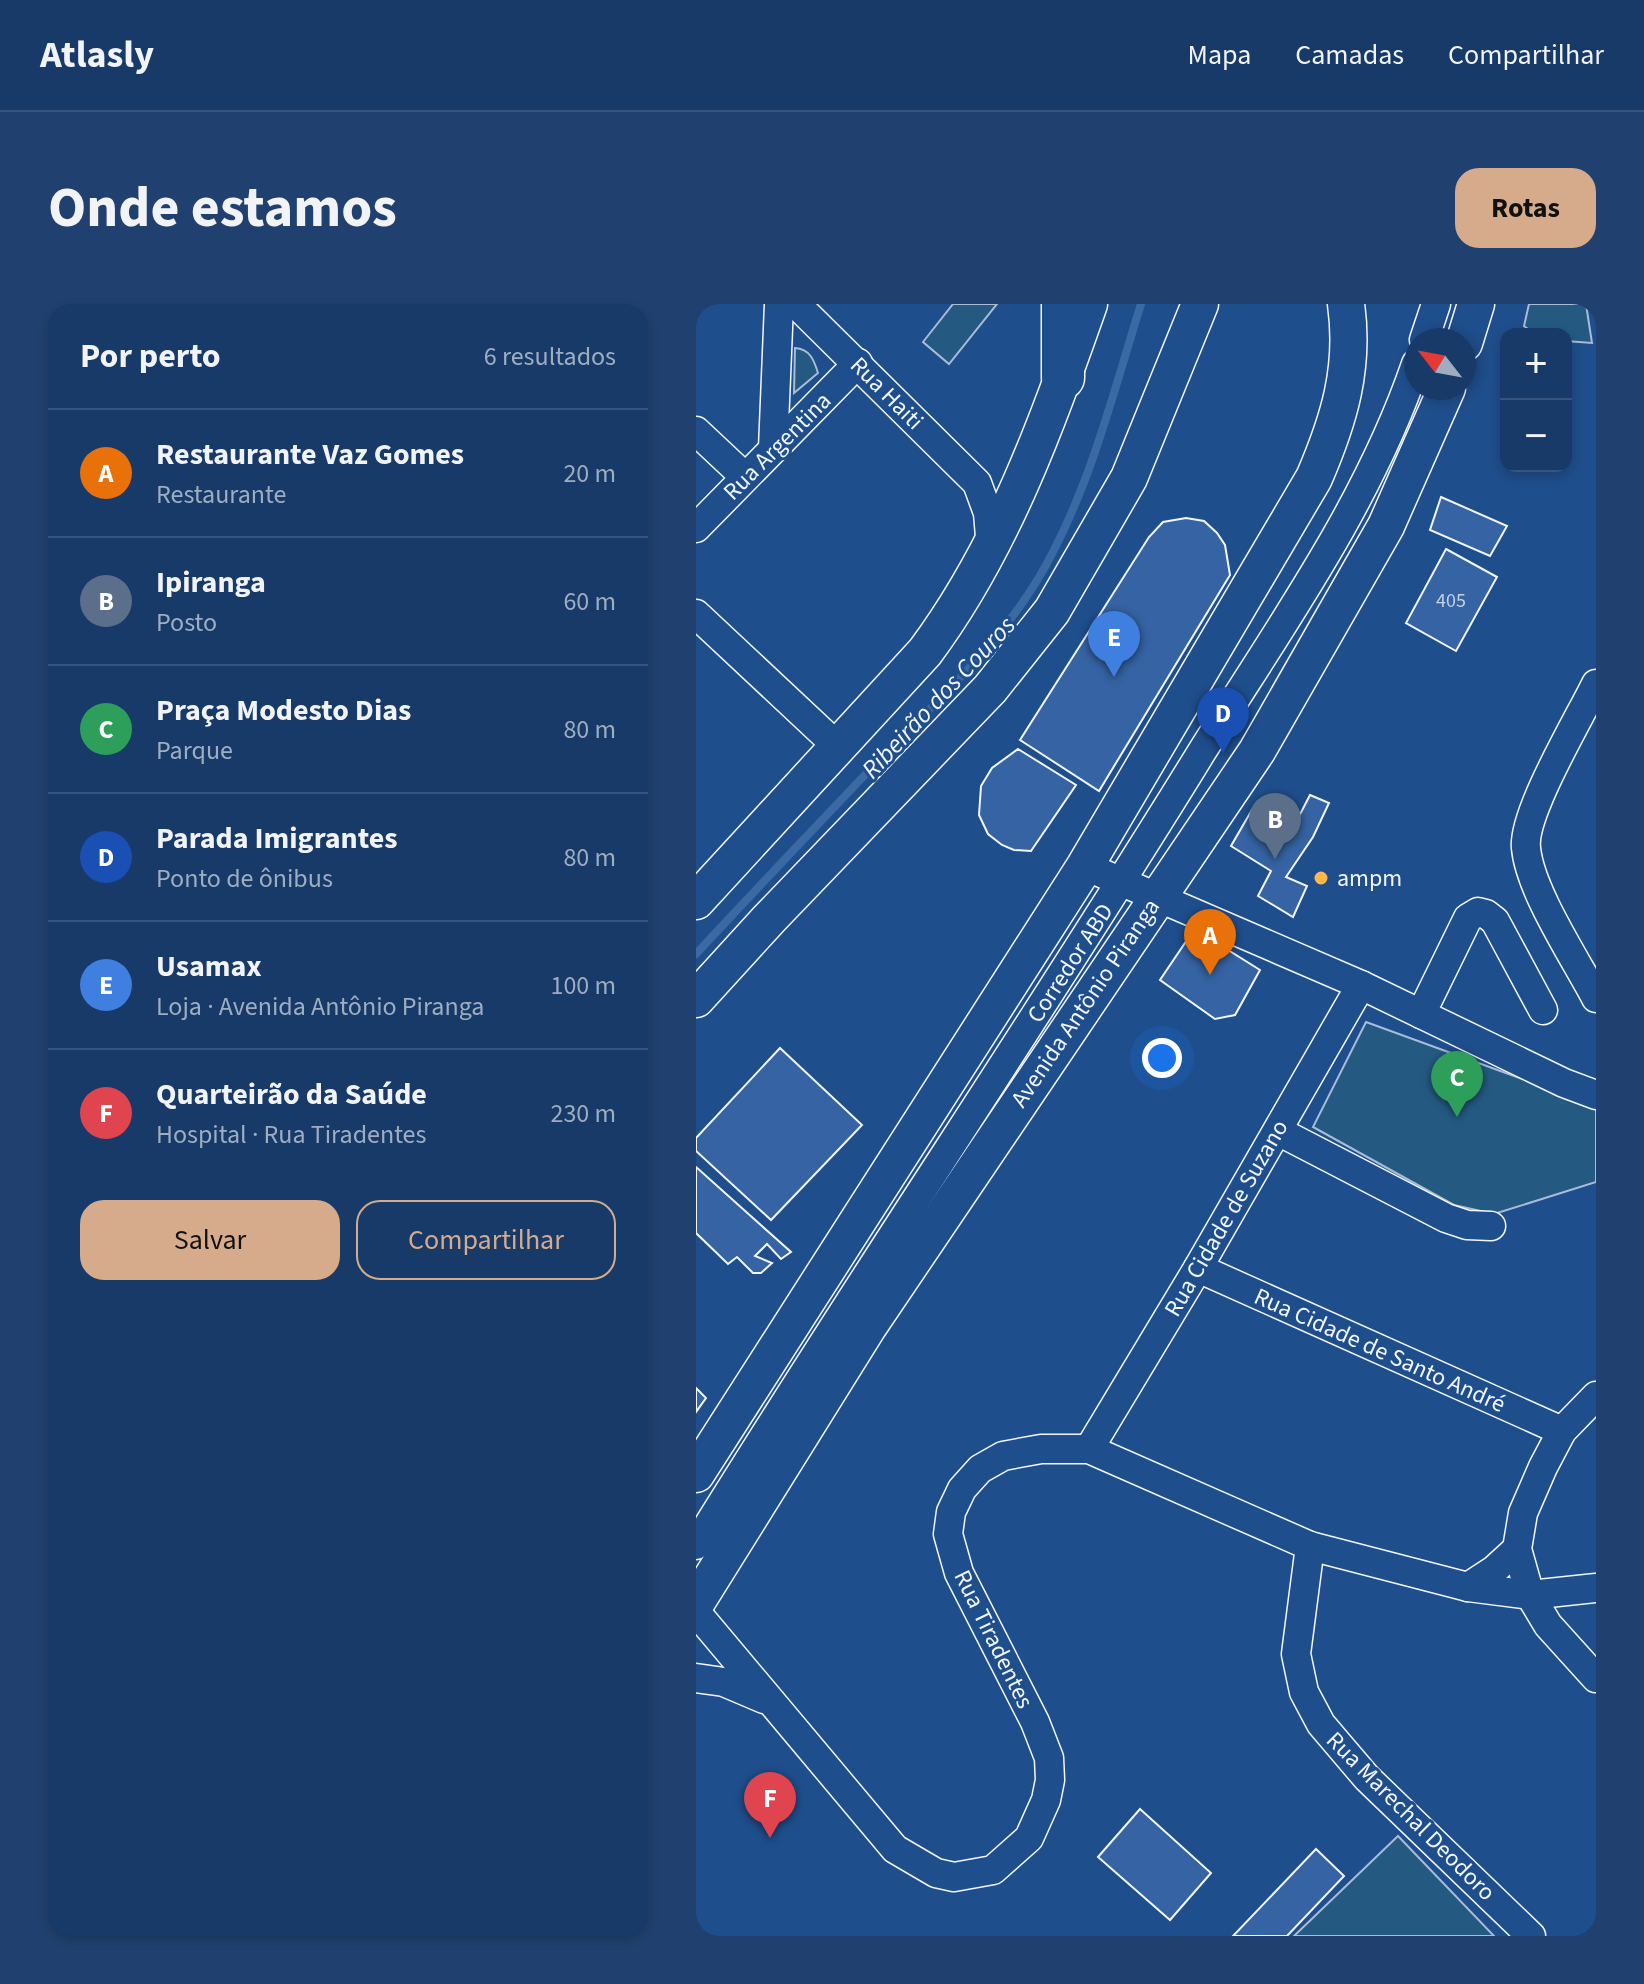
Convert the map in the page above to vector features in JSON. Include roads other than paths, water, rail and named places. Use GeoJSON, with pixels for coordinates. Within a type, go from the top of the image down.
{"type":"FeatureCollection","features":[{"type":"Feature","properties":{"kind":"highway"},"geometry":{"type":"LineString","coordinates":[[1063,304],[1063,378]]}},
{"type":"Feature","properties":{"kind":"main road"},"geometry":{"type":"LineString","coordinates":[[696,901],[925,652],[956,610],[991,548],[1027,473],[1089,304]]}},
{"type":"Feature","properties":{"kind":"main road"},"geometry":{"type":"LineString","coordinates":[[696,999],[990,689],[1052,611],[1129,478],[1200,304]]}},
{"type":"Feature","properties":{"kind":"main road"},"geometry":{"type":"LineString","coordinates":[[696,1486],[705,1460],[1085,866],[1314,478],[1335,429],[1340,405],[1349,350],[1346,304]]}},
{"type":"Feature","properties":{"kind":"main road"},"geometry":{"type":"LineString","coordinates":[[1469,328],[1476,304]]}},
{"type":"Feature","properties":{"kind":"main road","name":"Avenida Antônio Piranga"},"geometry":{"type":"LineString","coordinates":[[696,1603],[868,1327],[1257,751],[1386,526],[1442,400]]}},
{"type":"Feature","properties":{"kind":"street"},"geometry":{"type":"LineString","coordinates":[[773,449],[779,304]]}},
{"type":"Feature","properties":{"kind":"street","name":"Rua Haiti"},"geometry":{"type":"LineString","coordinates":[[796,304],[977,483],[988,513],[991,548]]}},
{"type":"Feature","properties":{"kind":"street"},"geometry":{"type":"LineString","coordinates":[[1428,328],[1436,304]]}},
{"type":"Feature","properties":{"kind":"street","name":"Rua Argentina"},"geometry":{"type":"LineString","coordinates":[[696,528],[858,363]]}},
{"type":"Feature","properties":{"kind":"street","name":"Corredor ABD"},"geometry":{"type":"LineString","coordinates":[[696,1545],[843,1309],[1123,881],[1334,539],[1389,434],[1404,395]]}},
{"type":"Feature","properties":{"kind":"street"},"geometry":{"type":"LineString","coordinates":[[696,431],[745,477]]}},
{"type":"Feature","properties":{"kind":"street"},"geometry":{"type":"LineString","coordinates":[[977,483],[1002,481],[1027,473]]}},
{"type":"Feature","properties":{"kind":"street"},"geometry":{"type":"LineString","coordinates":[[696,614],[838,747]]}},
{"type":"Feature","properties":{"kind":"street"},"geometry":{"type":"LineString","coordinates":[[1596,684],[1533,809],[1525,845],[1531,877],[1596,998]]}},
{"type":"Feature","properties":{"kind":"street"},"geometry":{"type":"LineString","coordinates":[[1085,866],[1361,985],[1564,1083],[1596,1095]]}},
{"type":"Feature","properties":{"kind":"street"},"geometry":{"type":"LineString","coordinates":[[1421,1014],[1468,918],[1478,912],[1495,921],[1543,1010]]}},
{"type":"Feature","properties":{"kind":"street","name":"Rua Cidade de Suzano"},"geometry":{"type":"LineString","coordinates":[[1089,1449],[1198,1268],[1361,985]]}},
{"type":"Feature","properties":{"kind":"street"},"geometry":{"type":"LineString","coordinates":[[1278,1131],[1446,1218],[1467,1225],[1491,1226]]}},
{"type":"Feature","properties":{"kind":"street","name":"Rua Cidade de Santo André"},"geometry":{"type":"LineString","coordinates":[[1198,1268],[1562,1431]]}},
{"type":"Feature","properties":{"kind":"street"},"geometry":{"type":"LineString","coordinates":[[1596,1396],[1562,1431],[1523,1513],[1517,1549],[1530,1595],[1548,1625],[1596,1678]]}},
{"type":"Feature","properties":{"kind":"street","name":"Rua Tiradentes"},"geometry":{"type":"LineString","coordinates":[[696,1612],[895,1849],[936,1873],[954,1877],[993,1870],[1029,1838],[1046,1800],[1050,1780],[1049,1758],[1035,1722],[959,1573],[948,1534],[951,1512],[962,1489],[980,1469],[1003,1456],[1041,1449],[1089,1449],[1310,1546],[1468,1587],[1530,1595],[1596,1588]]}},
{"type":"Feature","properties":{"kind":"street","name":"Rua Marechal Deodoro"},"geometry":{"type":"LineString","coordinates":[[1310,1546],[1296,1654],[1304,1692],[1321,1724],[1367,1778],[1531,1936]]}},
{"type":"Feature","properties":{"kind":"street"},"geometry":{"type":"LineString","coordinates":[[1468,1587],[1494,1570],[1517,1549]]}},
{"type":"Feature","properties":{"kind":"street","name":"Rua Tiradentes"},"geometry":{"type":"LineString","coordinates":[[696,1678],[724,1682],[768,1701]]}},
{"type":"Feature","properties":{"kind":"waterway","name":"Ribeirão dos Couros"},"geometry":{"type":"LineString","coordinates":[[696,954],[954,684],[1019,607],[1054,550],[1081,490],[1141,304]]}},
{"type":"Feature","properties":{"kind":"place","name":"Usamax"},"geometry":{"type":"Point","coordinates":[1114,677]}},
{"type":"Feature","properties":{"kind":"place","name":"Parada Imigrantes"},"geometry":{"type":"Point","coordinates":[1223,753]}},
{"type":"Feature","properties":{"kind":"place","name":"Ipiranga"},"geometry":{"type":"Point","coordinates":[1275,859]}},
{"type":"Feature","properties":{"kind":"place","name":"ampm"},"geometry":{"type":"Point","coordinates":[1321,878]}},
{"type":"Feature","properties":{"kind":"place","name":"Restaurante Vaz Gomes"},"geometry":{"type":"Point","coordinates":[1210,975]}},
{"type":"Feature","properties":{"kind":"place","name":"Praça Modesto Dias"},"geometry":{"type":"Point","coordinates":[1457,1117]}},
{"type":"Feature","properties":{"kind":"place","name":"Quarteirão da Saúde"},"geometry":{"type":"Point","coordinates":[770,1838]}}]}
